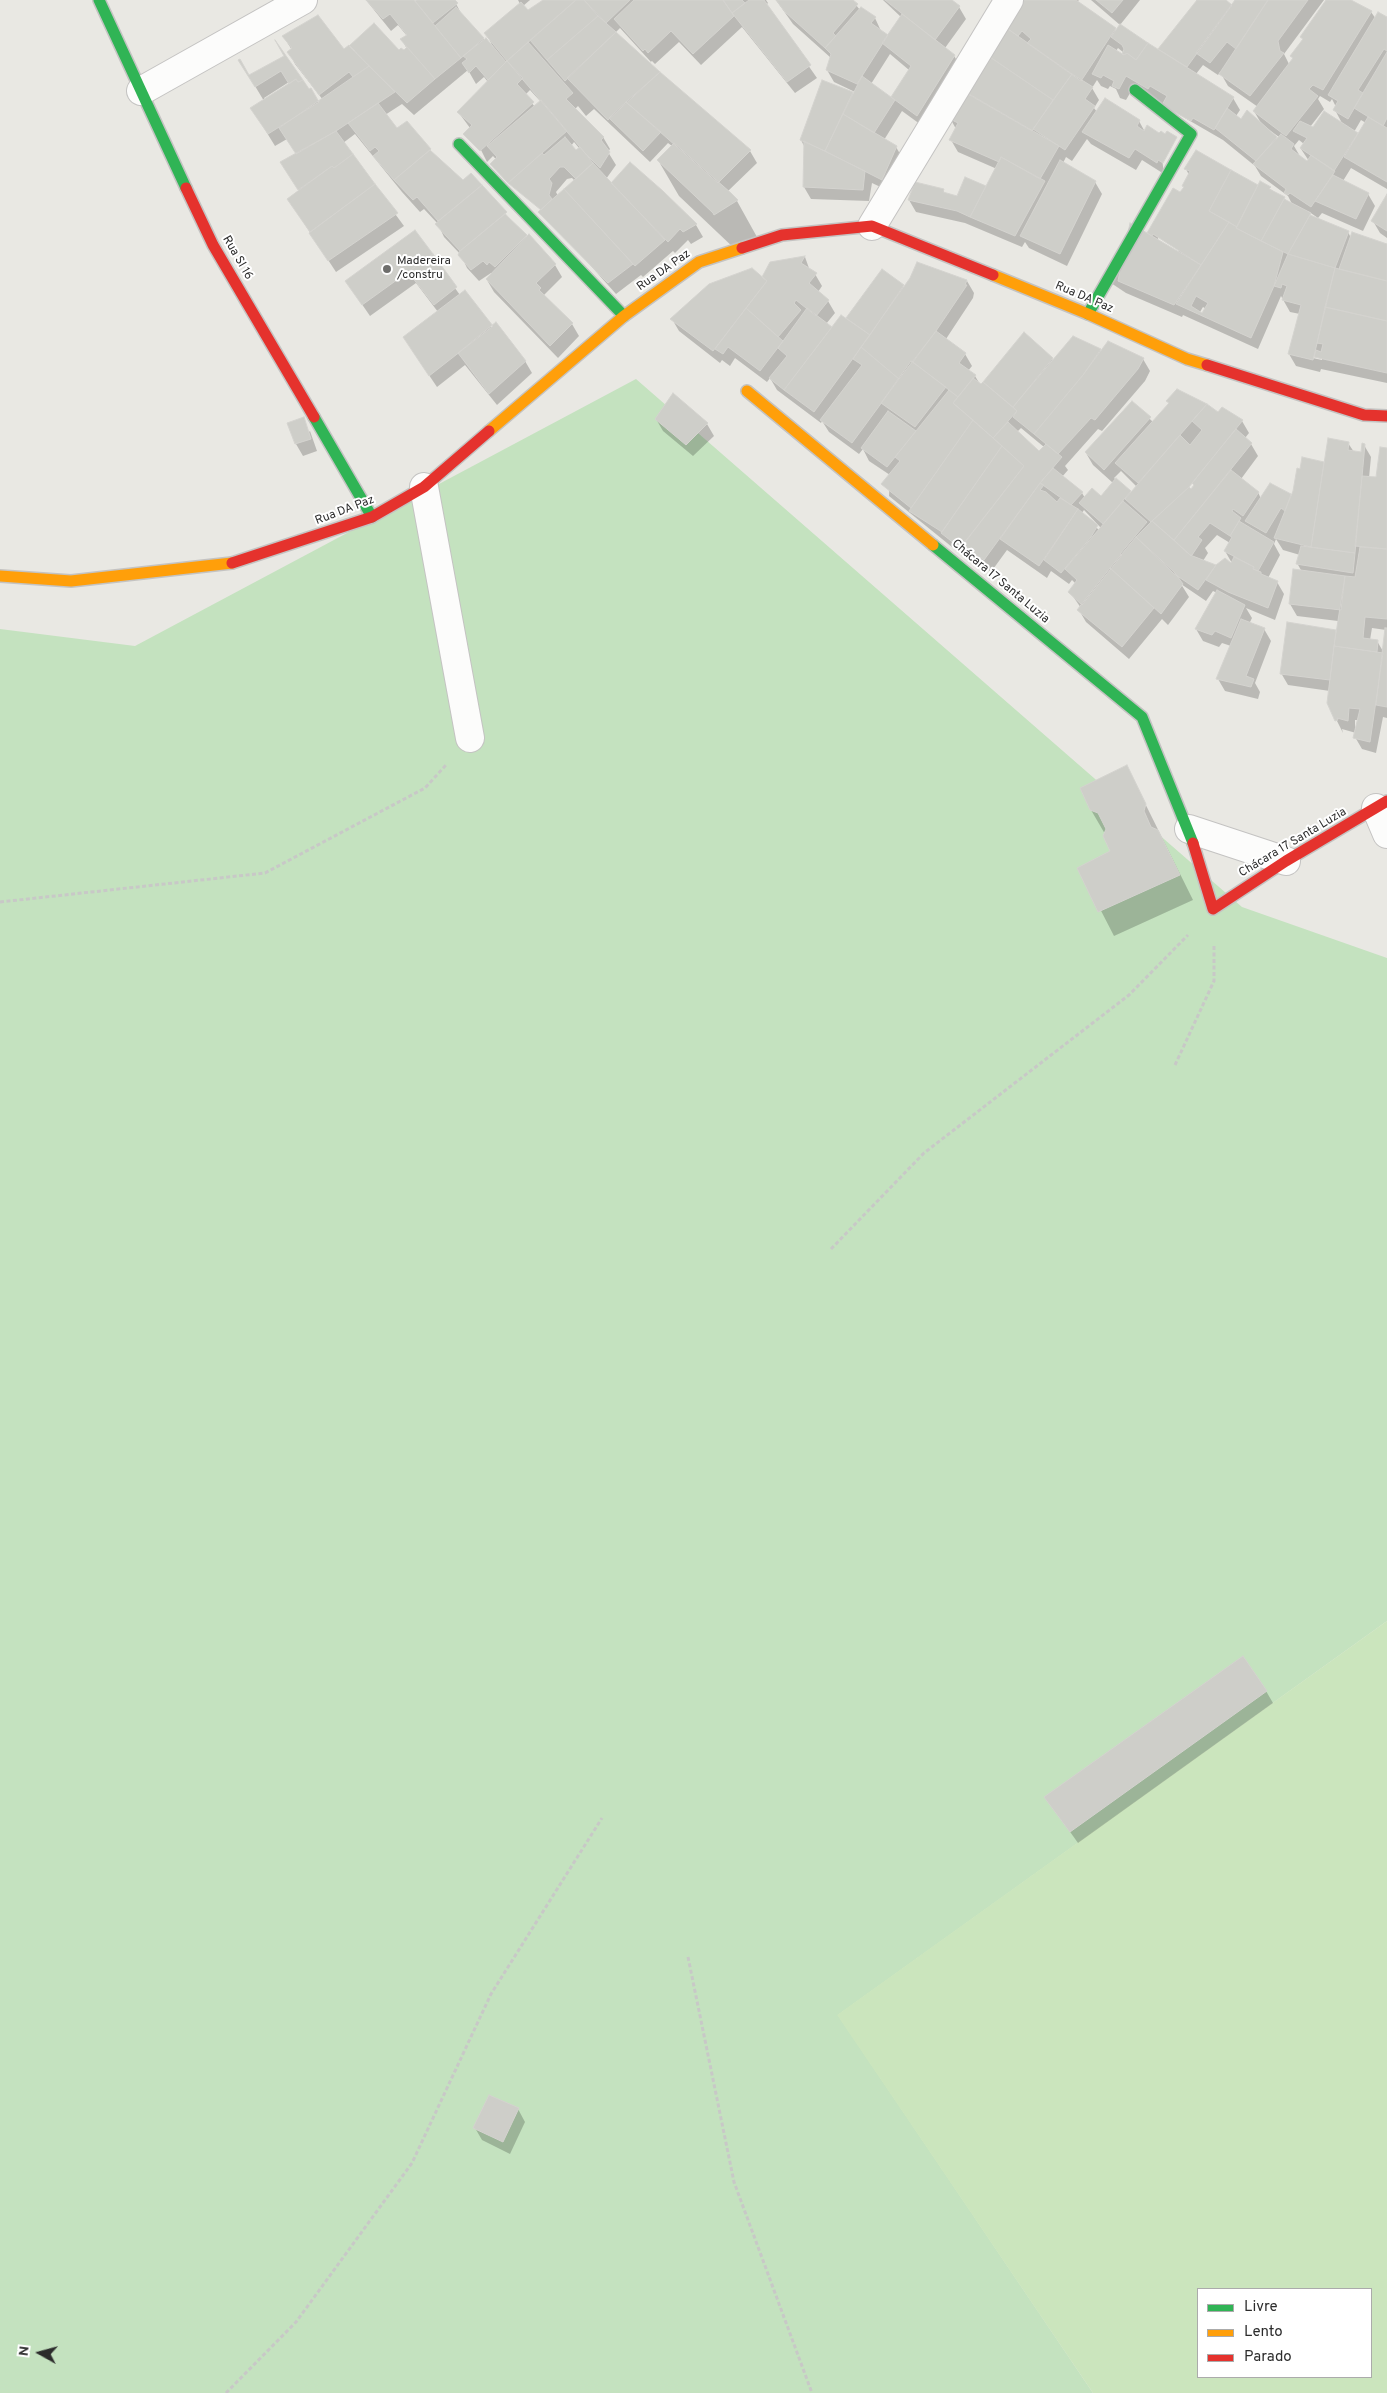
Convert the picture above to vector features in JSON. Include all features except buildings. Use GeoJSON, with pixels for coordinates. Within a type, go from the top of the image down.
{"type":"FeatureCollection","features":[{"type":"Feature","properties":{"kind":"street","name":"Rua Sl 16"},"geometry":{"type":"LineString","coordinates":[[100,0],[213,245],[372,518]]}},
{"type":"Feature","properties":{"kind":"street"},"geometry":{"type":"LineString","coordinates":[[141,91],[303,0]]}},
{"type":"Feature","properties":{"kind":"street"},"geometry":{"type":"LineString","coordinates":[[872,226],[1009,0]]}},
{"type":"Feature","properties":{"kind":"street"},"geometry":{"type":"LineString","coordinates":[[1088,314],[1191,134],[1135,90]]}},
{"type":"Feature","properties":{"kind":"street"},"geometry":{"type":"LineString","coordinates":[[458,144],[624,316]]}},
{"type":"Feature","properties":{"kind":"street","name":"Rua DA Paz"},"geometry":{"type":"LineString","coordinates":[[0,576],[71,581],[235,563],[372,518],[424,487],[624,316],[699,262],[782,235],[872,226],[1088,314],[1187,359],[1364,415],[1387,416]]}},
{"type":"Feature","properties":{"kind":"street","name":"Chácara 17 Santa Luzia"},"geometry":{"type":"LineString","coordinates":[[747,391],[1142,717],[1189,829],[1213,908],[1286,861],[1381,805]]}},
{"type":"Feature","properties":{"kind":"street"},"geometry":{"type":"LineString","coordinates":[[424,487],[470,738]]}},
{"type":"Feature","properties":{"kind":"street"},"geometry":{"type":"LineString","coordinates":[[1381,805],[1387,834]]}},
{"type":"Feature","properties":{"kind":"street"},"geometry":{"type":"LineString","coordinates":[[1189,829],[1286,861]]}},
{"type":"Feature","properties":{"kind":"path"},"geometry":{"type":"LineString","coordinates":[[0,902],[265,873],[425,788],[470,738]]}},
{"type":"Feature","properties":{"kind":"path"},"geometry":{"type":"LineString","coordinates":[[1175,1064],[1214,981],[1213,908]]}},
{"type":"Feature","properties":{"kind":"path"},"geometry":{"type":"LineString","coordinates":[[831,1249],[924,1153],[1129,995],[1213,908]]}},
{"type":"Feature","properties":{"kind":"path"},"geometry":{"type":"LineString","coordinates":[[226,2393],[296,2322],[412,2163],[491,1994],[602,1818]]}},
{"type":"Feature","properties":{"kind":"path"},"geometry":{"type":"LineString","coordinates":[[688,1958],[734,2182],[812,2393]]}},
{"type":"Feature","properties":{"kind":"green space"},"geometry":{"type":"Polygon","coordinates":[[[636,379],[1242,907],[1387,958],[1387,1621],[838,2015],[1093,2393],[0,2393],[0,629],[135,646],[636,379]]]}},
{"type":"Feature","properties":{"kind":"green space"},"geometry":{"type":"Polygon","coordinates":[[[1387,1621],[1387,2393],[1093,2393],[837,2015],[1387,1621]]]}},
{"type":"Feature","properties":{"kind":"traffic: fast"},"geometry":{"type":"LineString","coordinates":[[99,0],[186,188]]}},
{"type":"Feature","properties":{"kind":"traffic: fast"},"geometry":{"type":"LineString","coordinates":[[1088,314],[1191,134],[1135,90]]}},
{"type":"Feature","properties":{"kind":"traffic: fast"},"geometry":{"type":"LineString","coordinates":[[459,144],[624,316]]}},
{"type":"Feature","properties":{"kind":"traffic: fast"},"geometry":{"type":"LineString","coordinates":[[314,417],[372,517]]}},
{"type":"Feature","properties":{"kind":"traffic: fast"},"geometry":{"type":"LineString","coordinates":[[933,545],[1142,717],[1193,843]]}},
{"type":"Feature","properties":{"kind":"traffic: slow"},"geometry":{"type":"LineString","coordinates":[[489,431],[624,316],[699,262],[742,248]]}},
{"type":"Feature","properties":{"kind":"traffic: slow"},"geometry":{"type":"LineString","coordinates":[[993,275],[1088,314],[1187,359],[1207,365]]}},
{"type":"Feature","properties":{"kind":"traffic: slow"},"geometry":{"type":"LineString","coordinates":[[747,391],[933,545]]}},
{"type":"Feature","properties":{"kind":"traffic: slow"},"geometry":{"type":"LineString","coordinates":[[0,576],[71,581],[232,563]]}},
{"type":"Feature","properties":{"kind":"traffic: jam"},"geometry":{"type":"LineString","coordinates":[[186,188],[213,245],[314,417]]}},
{"type":"Feature","properties":{"kind":"traffic: jam"},"geometry":{"type":"LineString","coordinates":[[742,248],[782,235],[872,226],[993,275]]}},
{"type":"Feature","properties":{"kind":"traffic: jam"},"geometry":{"type":"LineString","coordinates":[[1207,365],[1364,415],[1387,416]]}},
{"type":"Feature","properties":{"kind":"traffic: jam"},"geometry":{"type":"LineString","coordinates":[[232,563],[372,517],[424,487],[489,431]]}},
{"type":"Feature","properties":{"kind":"traffic: jam"},"geometry":{"type":"LineString","coordinates":[[1193,843],[1213,909],[1286,861],[1387,801]]}},
{"type":"Feature","properties":{"kind":"place","name":"Madereira /constru"},"geometry":{"type":"Point","coordinates":[387,269]}}]}
